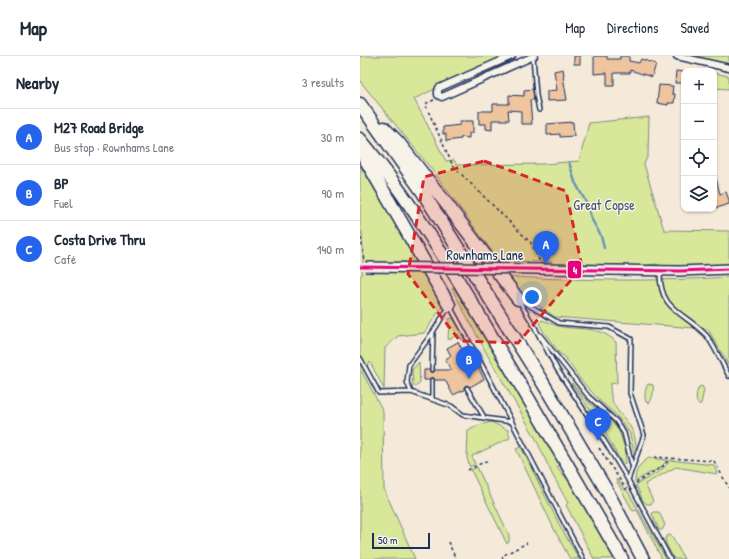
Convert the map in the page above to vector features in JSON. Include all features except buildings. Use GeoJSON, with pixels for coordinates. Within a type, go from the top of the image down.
{"type":"FeatureCollection","features":[{"type":"Feature","properties":{"kind":"highway"},"geometry":{"type":"LineString","coordinates":[[360,103],[398,142],[446,202],[518,299]]}},
{"type":"Feature","properties":{"kind":"highway"},"geometry":{"type":"LineString","coordinates":[[360,103],[422,191],[543,383],[608,493],[643,559]]}},
{"type":"Feature","properties":{"kind":"highway"},"geometry":{"type":"LineString","coordinates":[[360,139],[385,170],[471,302],[622,559]]}},
{"type":"Feature","properties":{"kind":"highway"},"geometry":{"type":"LineString","coordinates":[[360,150],[449,305]]}},
{"type":"Feature","properties":{"kind":"street"},"geometry":{"type":"LineString","coordinates":[[512,56],[439,88],[438,95],[442,97],[533,56]]}},
{"type":"Feature","properties":{"kind":"street"},"geometry":{"type":"LineString","coordinates":[[677,56],[729,68]]}},
{"type":"Feature","properties":{"kind":"street","name":"Rownhams Lane"},"geometry":{"type":"LineString","coordinates":[[363,263],[540,269],[660,271],[729,269]]}},
{"type":"Feature","properties":{"kind":"lane"},"geometry":{"type":"LineString","coordinates":[[533,56],[535,88],[539,110]]}},
{"type":"Feature","properties":{"kind":"lane"},"geometry":{"type":"LineString","coordinates":[[660,271],[662,291],[667,303],[707,336],[729,376]]}},
{"type":"Feature","properties":{"kind":"lane"},"geometry":{"type":"LineString","coordinates":[[518,299],[556,369],[605,442],[628,480],[670,559]]}},
{"type":"Feature","properties":{"kind":"lane"},"geometry":{"type":"LineString","coordinates":[[518,299],[559,323],[609,327],[631,339],[630,393],[644,435],[636,460],[632,465],[628,480]]}},
{"type":"Feature","properties":{"kind":"lane"},"geometry":{"type":"LineString","coordinates":[[411,392],[407,382],[409,365],[433,332],[449,305]]}},
{"type":"Feature","properties":{"kind":"lane"},"geometry":{"type":"LineString","coordinates":[[449,305],[583,559]]}},
{"type":"Feature","properties":{"kind":"lane"},"geometry":{"type":"LineString","coordinates":[[535,328],[588,396],[616,421],[624,433],[632,465]]}},
{"type":"Feature","properties":{"kind":"lane"},"geometry":{"type":"LineString","coordinates":[[432,370],[433,332]]}},
{"type":"Feature","properties":{"kind":"lane"},"geometry":{"type":"LineString","coordinates":[[465,368],[472,364],[475,352]]}},
{"type":"Feature","properties":{"kind":"lane"},"geometry":{"type":"LineString","coordinates":[[360,358],[379,393],[411,392],[451,406],[463,415],[512,422]]}},
{"type":"Feature","properties":{"kind":"lane"},"geometry":{"type":"LineString","coordinates":[[432,380],[432,399]]}},
{"type":"Feature","properties":{"kind":"lane"},"geometry":{"type":"LineString","coordinates":[[467,388],[484,417]]}},
{"type":"Feature","properties":{"kind":"path"},"geometry":{"type":"LineString","coordinates":[[442,97],[425,104],[453,166],[531,243],[542,264],[540,269]]}},
{"type":"Feature","properties":{"kind":"path"},"geometry":{"type":"LineString","coordinates":[[360,232],[363,263]]}},
{"type":"Feature","properties":{"kind":"path"},"geometry":{"type":"LineString","coordinates":[[360,257],[363,263]]}},
{"type":"Feature","properties":{"kind":"path"},"geometry":{"type":"LineString","coordinates":[[599,448],[626,489],[627,488]]}},
{"type":"Feature","properties":{"kind":"path"},"geometry":{"type":"LineString","coordinates":[[654,457],[714,462],[729,488]]}},
{"type":"Feature","properties":{"kind":"path"},"geometry":{"type":"LineString","coordinates":[[635,484],[642,478],[665,466],[669,458]]}},
{"type":"Feature","properties":{"kind":"path"},"geometry":{"type":"LineString","coordinates":[[468,470],[488,460]]}},
{"type":"Feature","properties":{"kind":"path"},"geometry":{"type":"LineString","coordinates":[[448,542],[456,559]]}},
{"type":"Feature","properties":{"kind":"path"},"geometry":{"type":"LineString","coordinates":[[503,559],[502,556],[526,543]]}},
{"type":"Feature","properties":{"kind":"highlighted area"},"geometry":{"type":"Polygon","coordinates":[[[484,161],[566,191],[582,267],[518,343],[460,341],[408,274],[424,177],[484,161]]]}},
{"type":"Feature","properties":{"kind":"green space","name":"Great Copse"},"geometry":{"type":"Polygon","coordinates":[[[360,56],[504,56],[414,99],[446,161],[454,160],[457,165],[544,164],[579,161],[589,123],[649,117],[648,155],[644,164],[664,230],[729,231],[729,264],[670,268],[655,264],[643,266],[584,264],[555,265],[551,262],[499,261],[433,171],[360,81],[360,56]]]}},
{"type":"Feature","properties":{"kind":"green space"},"geometry":{"type":"Polygon","coordinates":[[[692,56],[729,56],[729,65],[692,56]]]}},
{"type":"Feature","properties":{"kind":"green space"},"geometry":{"type":"Polygon","coordinates":[[[717,74],[729,76],[729,89],[717,88],[717,74]]]}},
{"type":"Feature","properties":{"kind":"green space"},"geometry":{"type":"Polygon","coordinates":[[[360,166],[419,258],[444,304],[424,333],[398,336],[385,348],[384,389],[370,362],[362,372],[383,411],[384,489],[415,559],[360,559],[360,276],[362,275],[363,260],[362,232],[360,228],[360,166]]]}},
{"type":"Feature","properties":{"kind":"green space"},"geometry":{"type":"Polygon","coordinates":[[[509,277],[674,280],[729,277],[729,366],[708,329],[555,317],[519,292],[509,277]]]}},
{"type":"Feature","properties":{"kind":"green space"},"geometry":{"type":"Polygon","coordinates":[[[454,288],[551,447],[559,464],[557,467],[570,482],[614,559],[594,559],[566,505],[568,503],[552,474],[535,437],[488,356],[452,289],[454,288]]]}},
{"type":"Feature","properties":{"kind":"green space"},"geometry":{"type":"Polygon","coordinates":[[[453,318],[464,336],[462,340],[459,334],[448,340],[449,319],[453,318]]]}},
{"type":"Feature","properties":{"kind":"green space"},"geometry":{"type":"Polygon","coordinates":[[[542,320],[560,326],[604,333],[616,342],[617,383],[610,384],[612,400],[633,432],[636,455],[634,454],[630,434],[622,422],[580,379],[564,356],[560,354],[543,331],[539,323],[542,320]]]}},
{"type":"Feature","properties":{"kind":"green space"},"geometry":{"type":"Polygon","coordinates":[[[419,362],[420,383],[417,386],[413,386],[412,370],[419,362]]]}},
{"type":"Feature","properties":{"kind":"green space"},"geometry":{"type":"Polygon","coordinates":[[[572,383],[587,401],[611,421],[619,431],[626,451],[625,463],[623,464],[620,460],[601,425],[571,384],[572,383]]]}},
{"type":"Feature","properties":{"kind":"green space"},"geometry":{"type":"Polygon","coordinates":[[[648,384],[653,385],[652,397],[649,403],[646,402],[645,397],[648,384]]]}},
{"type":"Feature","properties":{"kind":"green space"},"geometry":{"type":"Polygon","coordinates":[[[702,386],[704,390],[701,404],[698,404],[696,400],[697,394],[699,387],[702,386]]]}},
{"type":"Feature","properties":{"kind":"green space"},"geometry":{"type":"Polygon","coordinates":[[[491,422],[508,430],[510,438],[472,456],[475,464],[470,467],[467,458],[468,431],[479,425],[491,422]]]}},
{"type":"Feature","properties":{"kind":"green space"},"geometry":{"type":"Polygon","coordinates":[[[521,447],[560,526],[579,559],[570,559],[556,533],[516,449],[521,447]]]}},
{"type":"Feature","properties":{"kind":"green space"},"geometry":{"type":"Polygon","coordinates":[[[649,458],[667,460],[657,470],[635,482],[638,468],[649,458]]]}},
{"type":"Feature","properties":{"kind":"green space"},"geometry":{"type":"Polygon","coordinates":[[[670,460],[714,465],[717,474],[676,467],[645,484],[653,501],[651,504],[647,504],[643,501],[636,485],[659,472],[670,460]]]}},
{"type":"Feature","properties":{"kind":"green space"},"geometry":{"type":"Polygon","coordinates":[[[477,467],[509,535],[509,542],[507,544],[471,470],[477,467]]]}},
{"type":"Feature","properties":{"kind":"green space"},"geometry":{"type":"Polygon","coordinates":[[[617,479],[625,490],[627,490],[666,559],[662,559],[637,510],[633,511],[616,480],[617,479]]]}},
{"type":"Feature","properties":{"kind":"green space"},"geometry":{"type":"Polygon","coordinates":[[[653,512],[659,512],[665,525],[662,530],[659,530],[652,514],[653,512]]]}},
{"type":"Feature","properties":{"kind":"green space"},"geometry":{"type":"Polygon","coordinates":[[[669,535],[672,536],[684,559],[674,559],[666,544],[665,538],[669,535]]]}},
{"type":"Feature","properties":{"kind":"waterway"},"geometry":{"type":"LineString","coordinates":[[569,162],[575,182],[587,204],[592,220],[601,236],[604,248]]}},
{"type":"Feature","properties":{"kind":"transit line","name":"4"},"geometry":{"type":"LineString","coordinates":[[360,267],[680,271],[729,269]]}},
{"type":"Feature","properties":{"kind":"place","name":"M27 Road Bridge"},"geometry":{"type":"Point","coordinates":[546,264]}},
{"type":"Feature","properties":{"kind":"place","name":"BP"},"geometry":{"type":"Point","coordinates":[469,379]}},
{"type":"Feature","properties":{"kind":"place","name":"Costa Drive Thru"},"geometry":{"type":"Point","coordinates":[598,441]}}]}
